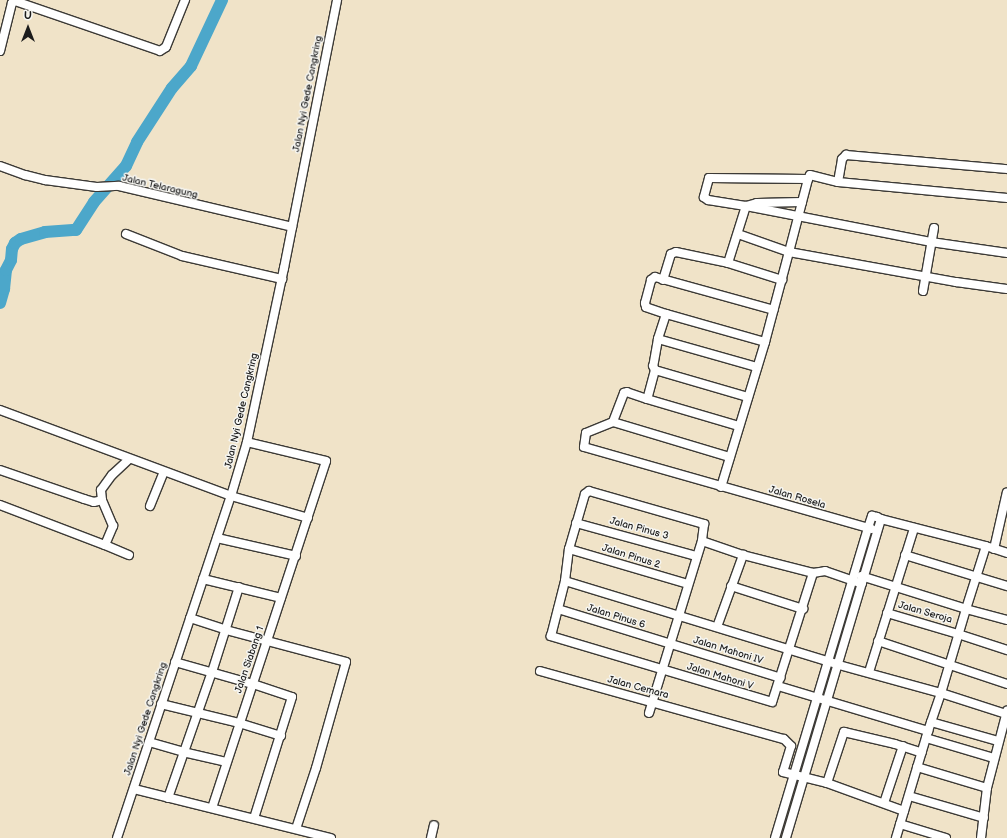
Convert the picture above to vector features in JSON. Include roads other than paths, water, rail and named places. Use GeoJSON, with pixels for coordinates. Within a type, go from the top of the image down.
{"type":"FeatureCollection","features":[{"type":"Feature","properties":{"kind":"street"},"geometry":{"type":"LineString","coordinates":[[0,51],[12,3],[15,1],[160,51],[166,47],[185,0]]}},
{"type":"Feature","properties":{"kind":"street","name":"Jalan Nyi Gede Cangkring"},"geometry":{"type":"LineString","coordinates":[[117,838],[231,496],[247,442],[282,279],[337,0]]}},
{"type":"Feature","properties":{"kind":"street"},"geometry":{"type":"LineString","coordinates":[[838,182],[842,159],[846,155],[1007,169]]}},
{"type":"Feature","properties":{"kind":"street","name":"Jalan Telaragung"},"geometry":{"type":"LineString","coordinates":[[0,166],[45,180],[97,187],[119,186],[292,227]]}},
{"type":"Feature","properties":{"kind":"street"},"geometry":{"type":"LineString","coordinates":[[721,487],[765,342],[810,175],[838,182],[1007,198]]}},
{"type":"Feature","properties":{"kind":"street"},"geometry":{"type":"LineString","coordinates":[[808,179],[713,177],[708,180],[705,199],[931,242],[1007,253]]}},
{"type":"Feature","properties":{"kind":"street"},"geometry":{"type":"LineString","coordinates":[[746,206],[757,203],[802,202]]}},
{"type":"Feature","properties":{"kind":"street"},"geometry":{"type":"LineString","coordinates":[[728,263],[746,206]]}},
{"type":"Feature","properties":{"kind":"street"},"geometry":{"type":"LineString","coordinates":[[923,291],[934,228]]}},
{"type":"Feature","properties":{"kind":"street"},"geometry":{"type":"LineString","coordinates":[[126,234],[178,255],[282,279]]}},
{"type":"Feature","properties":{"kind":"street"},"geometry":{"type":"LineString","coordinates":[[738,234],[789,252],[1007,289]]}},
{"type":"Feature","properties":{"kind":"street"},"geometry":{"type":"LineString","coordinates":[[663,280],[673,252],[728,263],[782,280]]}},
{"type":"Feature","properties":{"kind":"street"},"geometry":{"type":"LineString","coordinates":[[765,342],[666,314],[645,305],[651,280],[655,277],[774,310]]}},
{"type":"Feature","properties":{"kind":"street"},"geometry":{"type":"LineString","coordinates":[[647,399],[655,370],[653,366],[658,339],[666,314]]}},
{"type":"Feature","properties":{"kind":"street"},"geometry":{"type":"LineString","coordinates":[[658,339],[757,367]]}},
{"type":"Feature","properties":{"kind":"street"},"geometry":{"type":"LineString","coordinates":[[655,370],[748,397]]}},
{"type":"Feature","properties":{"kind":"street"},"geometry":{"type":"LineString","coordinates":[[730,457],[613,422],[624,393],[627,392],[739,426]]}},
{"type":"Feature","properties":{"kind":"street"},"geometry":{"type":"LineString","coordinates":[[0,410],[133,461],[231,496],[308,518]]}},
{"type":"Feature","properties":{"kind":"street","name":"Jalan Rosela"},"geometry":{"type":"LineString","coordinates":[[613,422],[586,433],[584,447],[878,531]]}},
{"type":"Feature","properties":{"kind":"street","name":"Jalan Siabang 1"},"geometry":{"type":"LineString","coordinates":[[212,808],[326,462],[247,442]]}},
{"type":"Feature","properties":{"kind":"street"},"geometry":{"type":"LineString","coordinates":[[105,545],[113,526],[102,500],[101,494],[103,486],[120,467],[133,461]]}},
{"type":"Feature","properties":{"kind":"street"},"geometry":{"type":"LineString","coordinates":[[0,470],[94,502],[102,500]]}},
{"type":"Feature","properties":{"kind":"street"},"geometry":{"type":"LineString","coordinates":[[150,506],[164,472]]}},
{"type":"Feature","properties":{"kind":"street"},"geometry":{"type":"LineString","coordinates":[[558,609],[565,581],[569,548],[585,494],[588,491],[704,524],[702,541],[678,615],[653,702],[648,713]]}},
{"type":"Feature","properties":{"kind":"street"},"geometry":{"type":"LineString","coordinates":[[896,838],[976,577],[990,547],[1007,492]]}},
{"type":"Feature","properties":{"kind":"street"},"geometry":{"type":"LineString","coordinates":[[0,505],[129,555]]}},
{"type":"Feature","properties":{"kind":"street"},"geometry":{"type":"LineString","coordinates":[[775,838],[827,661],[872,516],[990,547],[1007,553]]}},
{"type":"Feature","properties":{"kind":"street"},"geometry":{"type":"LineString","coordinates":[[786,838],[882,519]]}},
{"type":"Feature","properties":{"kind":"street","name":"Jalan Pinus 3"},"geometry":{"type":"LineString","coordinates":[[576,523],[696,556]]}},
{"type":"Feature","properties":{"kind":"street"},"geometry":{"type":"LineString","coordinates":[[869,672],[914,528]]}},
{"type":"Feature","properties":{"kind":"street"},"geometry":{"type":"LineString","coordinates":[[217,538],[296,556]]}},
{"type":"Feature","properties":{"kind":"street"},"geometry":{"type":"LineString","coordinates":[[702,541],[743,555],[813,573],[825,571],[895,586],[966,609],[1007,620]]}},
{"type":"Feature","properties":{"kind":"street","name":"Jalan Pinus 2"},"geometry":{"type":"LineString","coordinates":[[569,548],[688,584]]}},
{"type":"Feature","properties":{"kind":"street"},"geometry":{"type":"LineString","coordinates":[[716,627],[743,555]]}},
{"type":"Feature","properties":{"kind":"street"},"geometry":{"type":"LineString","coordinates":[[905,556],[1007,586]]}},
{"type":"Feature","properties":{"kind":"street"},"geometry":{"type":"LineString","coordinates":[[813,573],[778,686],[994,758]]}},
{"type":"Feature","properties":{"kind":"street"},"geometry":{"type":"LineString","coordinates":[[203,579],[281,598]]}},
{"type":"Feature","properties":{"kind":"street"},"geometry":{"type":"LineString","coordinates":[[565,581],[839,665],[941,692],[1007,712],[998,741],[987,788],[981,838]]}},
{"type":"Feature","properties":{"kind":"street"},"geometry":{"type":"LineString","coordinates":[[731,586],[803,609]]}},
{"type":"Feature","properties":{"kind":"street"},"geometry":{"type":"LineString","coordinates":[[168,798],[212,672],[239,588]]}},
{"type":"Feature","properties":{"kind":"street","name":"Jalan Pinus 6"},"geometry":{"type":"LineString","coordinates":[[558,609],[670,643]]}},
{"type":"Feature","properties":{"kind":"street","name":"Jalan Mahoni V"},"geometry":{"type":"LineString","coordinates":[[558,609],[552,633],[553,638],[772,702],[778,686]]}},
{"type":"Feature","properties":{"kind":"street","name":"Jalan Seroja"},"geometry":{"type":"LineString","coordinates":[[887,612],[1007,650]]}},
{"type":"Feature","properties":{"kind":"street"},"geometry":{"type":"LineString","coordinates":[[190,618],[226,630],[346,661],[347,663],[316,768],[296,829]]}},
{"type":"Feature","properties":{"kind":"street"},"geometry":{"type":"LineString","coordinates":[[878,641],[1007,684]]}},
{"type":"Feature","properties":{"kind":"street","name":"Jalan Mahoni IV"},"geometry":{"type":"LineString","coordinates":[[670,643],[781,678]]}},
{"type":"Feature","properties":{"kind":"street"},"geometry":{"type":"LineString","coordinates":[[175,662],[253,684],[292,697],[254,818]]}},
{"type":"Feature","properties":{"kind":"street","name":"Jalan Cemara"},"geometry":{"type":"LineString","coordinates":[[540,671],[653,702],[788,742],[791,746],[783,772],[793,775]]}},
{"type":"Feature","properties":{"kind":"street"},"geometry":{"type":"LineString","coordinates":[[161,704],[239,723],[281,736]]}},
{"type":"Feature","properties":{"kind":"street"},"geometry":{"type":"LineString","coordinates":[[931,722],[998,741]]}},
{"type":"Feature","properties":{"kind":"street"},"geometry":{"type":"LineString","coordinates":[[827,783],[844,732],[903,746],[922,753]]}},
{"type":"Feature","properties":{"kind":"street"},"geometry":{"type":"LineString","coordinates":[[149,742],[226,762]]}},
{"type":"Feature","properties":{"kind":"street"},"geometry":{"type":"LineString","coordinates":[[884,803],[903,746]]}},
{"type":"Feature","properties":{"kind":"street"},"geometry":{"type":"LineString","coordinates":[[918,767],[987,788]]}},
{"type":"Feature","properties":{"kind":"street"},"geometry":{"type":"LineString","coordinates":[[793,775],[827,783],[904,811]]}},
{"type":"Feature","properties":{"kind":"street"},"geometry":{"type":"LineString","coordinates":[[134,789],[331,838]]}},
{"type":"Feature","properties":{"kind":"street"},"geometry":{"type":"LineString","coordinates":[[909,796],[984,818]]}},
{"type":"Feature","properties":{"kind":"street"},"geometry":{"type":"LineString","coordinates":[[900,824],[946,838]]}},
{"type":"Feature","properties":{"kind":"street"},"geometry":{"type":"LineString","coordinates":[[431,838],[434,825]]}},
{"type":"Feature","properties":{"kind":"waterway"},"geometry":{"type":"LineString","coordinates":[[0,303],[4,289],[6,270],[11,260],[12,249],[15,243],[21,239],[45,232],[76,230],[94,202],[126,166],[137,142],[172,88],[191,66],[222,0]]}}]}
